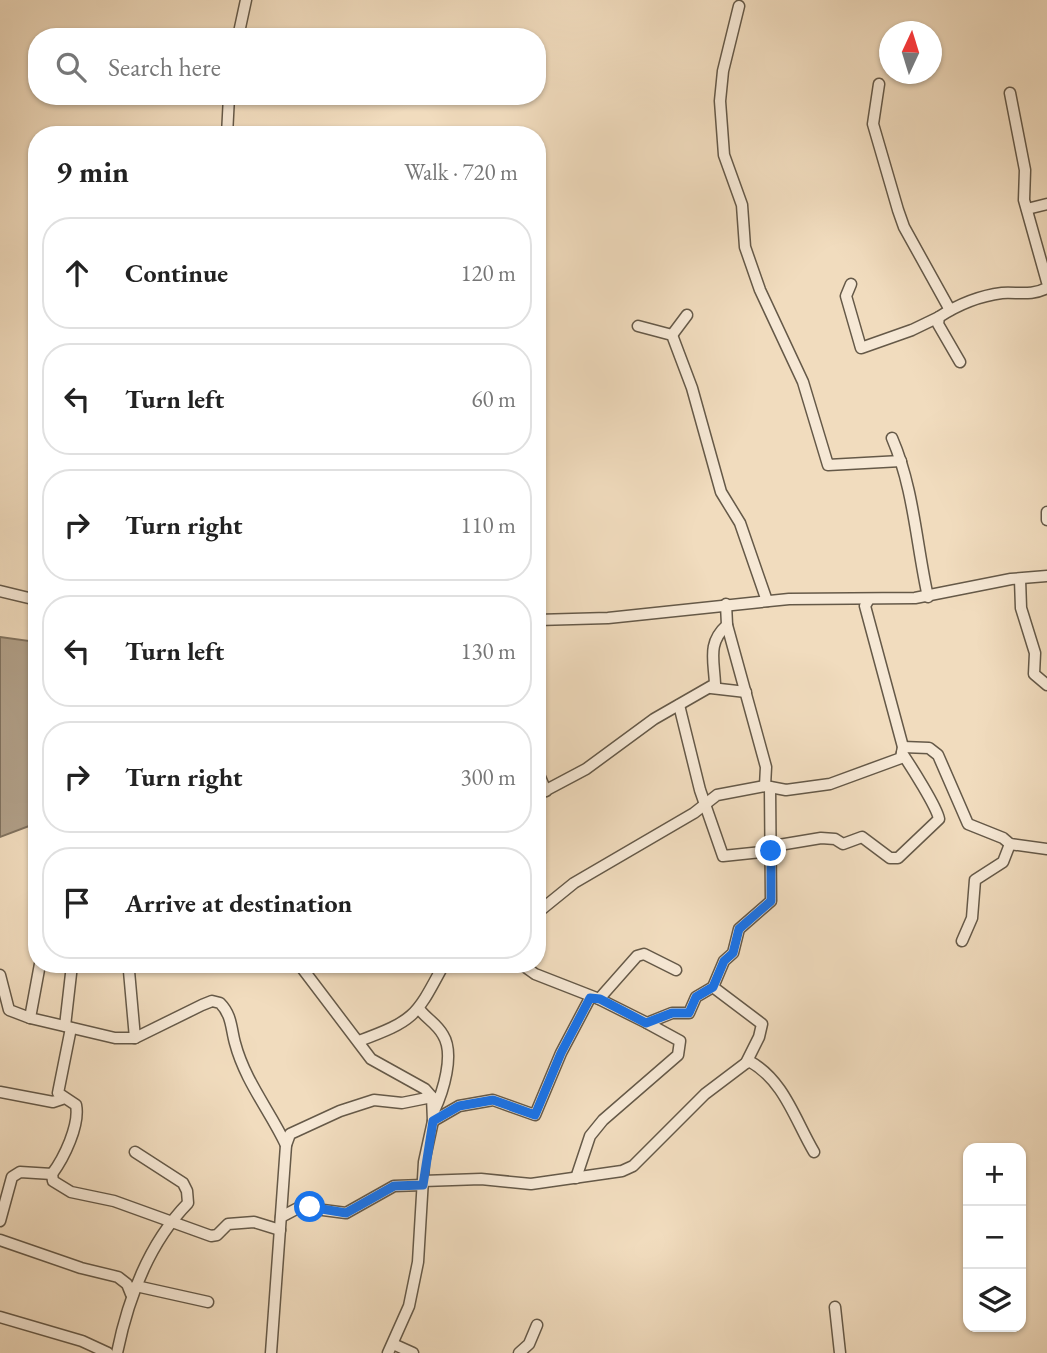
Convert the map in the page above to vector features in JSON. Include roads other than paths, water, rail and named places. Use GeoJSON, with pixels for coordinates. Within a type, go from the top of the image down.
{"type":"FeatureCollection","features":[{"type":"Feature","properties":{"kind":"street"},"geometry":{"type":"LineString","coordinates":[[240,28],[246,0]]}},
{"type":"Feature","properties":{"kind":"street"},"geometry":{"type":"LineString","coordinates":[[739,6],[723,71],[720,101],[723,142],[742,205],[745,247],[760,290],[803,382],[828,466],[901,460]]}},
{"type":"Feature","properties":{"kind":"street"},"geometry":{"type":"LineString","coordinates":[[879,84],[873,124],[898,211],[904,227],[950,310]]}},
{"type":"Feature","properties":{"kind":"street"},"geometry":{"type":"LineString","coordinates":[[1010,93],[1025,170],[1027,209],[1047,282]]}},
{"type":"Feature","properties":{"kind":"street"},"geometry":{"type":"LineString","coordinates":[[227,126],[229,105]]}},
{"type":"Feature","properties":{"kind":"street"},"geometry":{"type":"LineString","coordinates":[[1027,209],[1047,204]]}},
{"type":"Feature","properties":{"kind":"street"},"geometry":{"type":"LineString","coordinates":[[851,284],[846,296],[862,348],[912,330],[964,301],[1004,293],[1027,294],[1047,288]]}},
{"type":"Feature","properties":{"kind":"street"},"geometry":{"type":"LineString","coordinates":[[671,335],[687,315]]}},
{"type":"Feature","properties":{"kind":"street"},"geometry":{"type":"LineString","coordinates":[[939,317],[938,324],[960,362]]}},
{"type":"Feature","properties":{"kind":"street"},"geometry":{"type":"LineString","coordinates":[[638,326],[671,335]]}},
{"type":"Feature","properties":{"kind":"street"},"geometry":{"type":"LineString","coordinates":[[671,335],[692,388],[721,492],[740,523],[767,601]]}},
{"type":"Feature","properties":{"kind":"street"},"geometry":{"type":"LineString","coordinates":[[892,438],[913,502],[919,558],[928,597]]}},
{"type":"Feature","properties":{"kind":"street"},"geometry":{"type":"LineString","coordinates":[[1047,512],[1047,520]]}},
{"type":"Feature","properties":{"kind":"street"},"geometry":{"type":"LineString","coordinates":[[546,620],[608,618],[767,601],[928,597],[1047,576]]}},
{"type":"Feature","properties":{"kind":"street"},"geometry":{"type":"LineString","coordinates":[[1020,579],[1021,608],[1033,645],[1034,674],[1047,685]]}},
{"type":"Feature","properties":{"kind":"street"},"geometry":{"type":"LineString","coordinates":[[0,591],[28,598]]}},
{"type":"Feature","properties":{"kind":"street"},"geometry":{"type":"LineString","coordinates":[[678,705],[723,856],[771,851],[796,841],[828,838],[843,844],[862,837],[890,858],[898,858],[939,819],[936,808],[923,791],[902,750],[865,606],[869,599]]}},
{"type":"Feature","properties":{"kind":"street"},"geometry":{"type":"LineString","coordinates":[[646,1023],[672,1013],[689,1013],[696,997],[713,987],[724,961],[733,953],[739,929],[771,901],[766,767],[727,625],[726,604]]}},
{"type":"Feature","properties":{"kind":"street"},"geometry":{"type":"LineString","coordinates":[[546,791],[586,769],[654,719],[711,688],[715,684],[712,662],[714,639],[727,625]]}},
{"type":"Feature","properties":{"kind":"street"},"geometry":{"type":"LineString","coordinates":[[711,688],[746,692]]}},
{"type":"Feature","properties":{"kind":"street"},"geometry":{"type":"LineString","coordinates":[[546,906],[575,883],[717,795],[767,787],[786,790],[830,784],[890,764],[901,758],[902,750]]}},
{"type":"Feature","properties":{"kind":"street"},"geometry":{"type":"LineString","coordinates":[[902,750],[934,750],[945,765],[965,819],[1010,844],[1047,849]]}},
{"type":"Feature","properties":{"kind":"street"},"geometry":{"type":"LineString","coordinates":[[962,941],[972,918],[975,880],[1003,862],[1010,844]]}},
{"type":"Feature","properties":{"kind":"street"},"geometry":{"type":"LineString","coordinates":[[434,1116],[459,1106],[493,1100],[535,1115],[561,1053],[595,998],[638,956],[644,954],[676,970]]}},
{"type":"Feature","properties":{"kind":"street"},"geometry":{"type":"LineString","coordinates":[[30,1018],[38,973]]}},
{"type":"Feature","properties":{"kind":"street"},"geometry":{"type":"LineString","coordinates":[[71,973],[68,1027],[58,1093],[62,1099],[76,1105],[77,1113],[66,1149],[52,1174],[53,1181],[71,1192],[114,1200],[141,1213],[171,1220],[211,1236],[217,1235],[228,1224],[254,1222],[280,1230]]}},
{"type":"Feature","properties":{"kind":"street"},"geometry":{"type":"LineString","coordinates":[[129,973],[135,1038]]}},
{"type":"Feature","properties":{"kind":"street"},"geometry":{"type":"LineString","coordinates":[[306,973],[371,1059],[425,1089],[432,1097],[434,1116]]}},
{"type":"Feature","properties":{"kind":"street"},"geometry":{"type":"LineString","coordinates":[[359,1041],[402,1025],[419,1010],[439,973]]}},
{"type":"Feature","properties":{"kind":"street"},"geometry":{"type":"LineString","coordinates":[[534,973],[595,998],[680,1041],[678,1055],[603,1120],[590,1136],[576,1178]]}},
{"type":"Feature","properties":{"kind":"street"},"geometry":{"type":"LineString","coordinates":[[0,975],[9,1010],[30,1018],[116,1038],[135,1038],[202,1005],[212,1001],[220,1003],[231,1020],[235,1045],[248,1078],[286,1145]]}},
{"type":"Feature","properties":{"kind":"street"},"geometry":{"type":"LineString","coordinates":[[281,1217],[300,1207],[346,1213],[394,1186],[481,1179],[531,1184],[622,1171],[633,1166],[705,1094],[746,1063],[760,1037],[762,1024],[713,987]]}},
{"type":"Feature","properties":{"kind":"street"},"geometry":{"type":"LineString","coordinates":[[413,1353],[390,1348],[409,1306],[418,1262],[423,1183],[434,1116],[446,1083],[448,1048],[434,1022],[419,1010]]}},
{"type":"Feature","properties":{"kind":"street"},"geometry":{"type":"LineString","coordinates":[[746,1063],[749,1061],[763,1069],[776,1083],[814,1153]]}},
{"type":"Feature","properties":{"kind":"street"},"geometry":{"type":"LineString","coordinates":[[0,1092],[53,1102],[62,1099]]}},
{"type":"Feature","properties":{"kind":"street"},"geometry":{"type":"LineString","coordinates":[[271,1353],[286,1145],[290,1134],[341,1111],[374,1100],[402,1103],[432,1097]]}},
{"type":"Feature","properties":{"kind":"street"},"geometry":{"type":"LineString","coordinates":[[117,1353],[133,1290],[171,1220],[188,1203],[183,1183],[135,1152]]}},
{"type":"Feature","properties":{"kind":"street"},"geometry":{"type":"LineString","coordinates":[[0,1221],[15,1173],[52,1174]]}},
{"type":"Feature","properties":{"kind":"street"},"geometry":{"type":"LineString","coordinates":[[0,1240],[81,1268],[118,1277],[133,1290],[208,1302]]}},
{"type":"Feature","properties":{"kind":"street"},"geometry":{"type":"LineString","coordinates":[[835,1307],[840,1353]]}},
{"type":"Feature","properties":{"kind":"street"},"geometry":{"type":"LineString","coordinates":[[0,1317],[82,1341],[108,1353]]}},
{"type":"Feature","properties":{"kind":"street"},"geometry":{"type":"LineString","coordinates":[[519,1353],[529,1344],[537,1325]]}}]}
